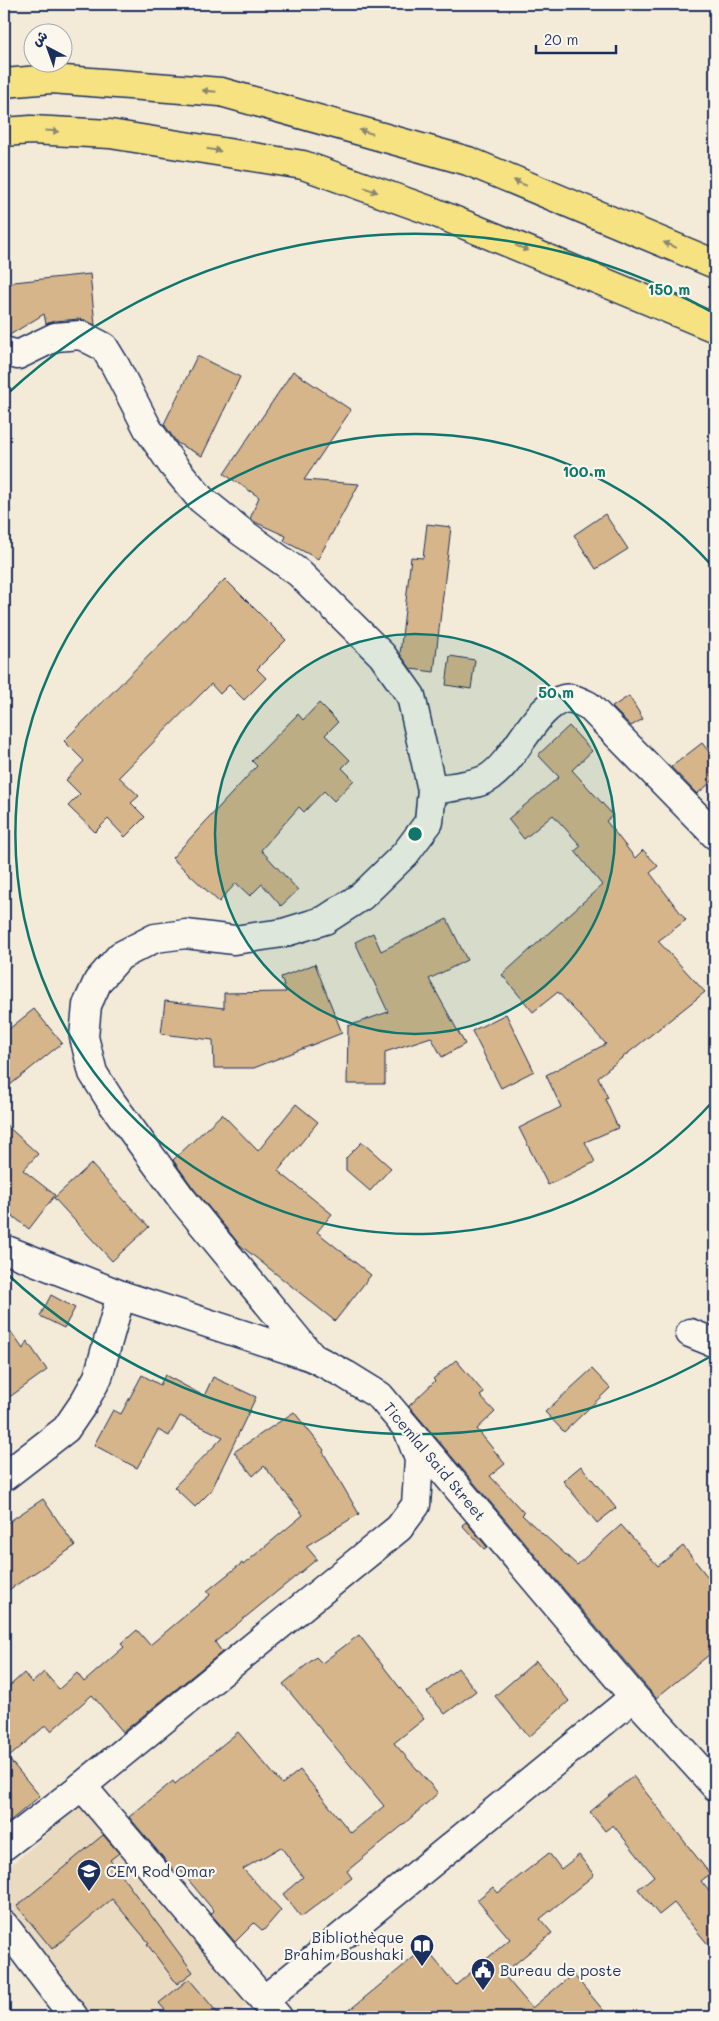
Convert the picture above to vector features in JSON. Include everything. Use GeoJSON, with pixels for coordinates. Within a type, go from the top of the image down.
{"type":"FeatureCollection","features":[{"type":"Feature","properties":{"kind":"highway"},"geometry":{"type":"LineString","coordinates":[[4,84],[51,78],[221,92],[468,161],[715,264]]}},
{"type":"Feature","properties":{"kind":"highway"},"geometry":{"type":"LineString","coordinates":[[4,132],[31,130],[110,134],[303,166],[434,212],[715,328]]}},
{"type":"Feature","properties":{"kind":"street"},"geometry":{"type":"LineString","coordinates":[[4,351],[18,355],[56,337],[81,335],[104,348],[115,365],[148,429],[172,464],[200,499],[299,573],[382,655],[411,696],[432,790],[429,822],[405,854],[362,896],[325,920],[283,934],[234,940],[186,934],[155,938],[120,956],[98,981],[87,1006],[84,1037],[93,1073],[112,1103],[182,1199],[312,1357]]}},
{"type":"Feature","properties":{"kind":"street"},"geometry":{"type":"LineString","coordinates":[[432,790],[488,778],[499,769],[551,704],[565,698],[577,699],[589,706],[715,835]]}},
{"type":"Feature","properties":{"kind":"street","name":"Ticemlal Said Street"},"geometry":{"type":"LineString","coordinates":[[4,1248],[122,1295],[312,1357],[380,1396],[634,1697],[715,1786]]}},
{"type":"Feature","properties":{"kind":"street"},"geometry":{"type":"LineString","coordinates":[[4,1477],[66,1429],[83,1404],[98,1377],[122,1295]]}},
{"type":"Feature","properties":{"kind":"street"},"geometry":{"type":"LineString","coordinates":[[690,1333],[715,1343]]}},
{"type":"Feature","properties":{"kind":"street"},"geometry":{"type":"LineString","coordinates":[[4,1846],[82,1786],[399,1528],[416,1505],[420,1459],[408,1429]]}},
{"type":"Feature","properties":{"kind":"street"},"geometry":{"type":"LineString","coordinates":[[82,1786],[271,2009],[634,1697]]}},
{"type":"Feature","properties":{"kind":"street"},"geometry":{"type":"LineString","coordinates":[[4,1925],[74,2017]]}},
{"type":"Feature","properties":{"kind":"shaded area","name":"CEM Rod Omar"},"geometry":{"type":"Polygon","coordinates":[[[95,1793],[260,1996],[231,2017],[87,2017],[4,1913],[4,1871],[95,1793]]]}},
{"type":"Feature","properties":{"kind":"building"},"geometry":{"type":"Polygon","coordinates":[[[90,274],[95,325],[80,319],[54,321],[46,324],[44,314],[8,336],[4,336],[4,288],[14,282],[90,274]]]}},
{"type":"Feature","properties":{"kind":"building"},"geometry":{"type":"Polygon","coordinates":[[[197,356],[240,377],[202,456],[177,443],[164,424],[197,356]]]}},
{"type":"Feature","properties":{"kind":"building"},"geometry":{"type":"Polygon","coordinates":[[[293,371],[351,410],[304,480],[359,484],[318,559],[284,541],[286,536],[250,519],[259,497],[224,474],[293,371]]]}},
{"type":"Feature","properties":{"kind":"building"},"geometry":{"type":"Polygon","coordinates":[[[605,514],[628,549],[596,569],[574,535],[605,514]]]}},
{"type":"Feature","properties":{"kind":"building"},"geometry":{"type":"Polygon","coordinates":[[[427,524],[451,527],[434,672],[411,669],[400,654],[411,557],[423,558],[427,524]]]}},
{"type":"Feature","properties":{"kind":"building"},"geometry":{"type":"Polygon","coordinates":[[[225,579],[286,640],[257,669],[266,678],[244,700],[229,685],[220,694],[211,684],[119,777],[139,796],[131,803],[145,817],[125,837],[108,819],[95,832],[68,806],[80,794],[66,780],[84,761],[64,741],[225,579]]]}},
{"type":"Feature","properties":{"kind":"building"},"geometry":{"type":"Polygon","coordinates":[[[450,656],[475,660],[471,689],[446,685],[450,656]]]}},
{"type":"Feature","properties":{"kind":"building"},"geometry":{"type":"Polygon","coordinates":[[[629,696],[643,719],[631,726],[612,707],[629,696]]]}},
{"type":"Feature","properties":{"kind":"building"},"geometry":{"type":"Polygon","coordinates":[[[319,703],[338,722],[325,735],[350,760],[342,768],[354,780],[334,801],[324,791],[304,812],[299,807],[261,850],[298,890],[281,906],[262,884],[250,896],[236,883],[219,902],[172,858],[257,766],[252,761],[298,714],[303,720],[319,703]]]}},
{"type":"Feature","properties":{"kind":"building"},"geometry":{"type":"Polygon","coordinates":[[[569,726],[592,751],[572,770],[613,815],[606,821],[635,858],[643,850],[658,866],[650,873],[686,920],[658,941],[705,992],[598,1077],[608,1098],[605,1099],[618,1128],[585,1142],[595,1162],[548,1185],[519,1128],[561,1107],[546,1075],[606,1044],[558,992],[533,1012],[502,975],[602,885],[575,851],[581,846],[553,815],[524,839],[508,819],[559,777],[538,755],[569,726]]]}},
{"type":"Feature","properties":{"kind":"building"},"geometry":{"type":"Polygon","coordinates":[[[702,743],[715,759],[715,779],[697,794],[671,767],[702,743]]]}},
{"type":"Feature","properties":{"kind":"building"},"geometry":{"type":"Polygon","coordinates":[[[447,919],[467,960],[429,979],[465,1044],[442,1057],[431,1037],[385,1052],[385,1084],[347,1084],[348,1026],[388,1012],[355,942],[373,933],[381,951],[447,919]]]}},
{"type":"Feature","properties":{"kind":"building"},"geometry":{"type":"Polygon","coordinates":[[[315,964],[342,1033],[254,1068],[214,1068],[213,1040],[161,1034],[165,1001],[224,1008],[224,993],[286,992],[281,977],[315,964]]]}},
{"type":"Feature","properties":{"kind":"building"},"geometry":{"type":"Polygon","coordinates":[[[34,1009],[62,1043],[4,1090],[4,1033],[34,1009]]]}},
{"type":"Feature","properties":{"kind":"building"},"geometry":{"type":"Polygon","coordinates":[[[506,1014],[534,1071],[501,1088],[472,1031],[506,1014]]]}},
{"type":"Feature","properties":{"kind":"building"},"geometry":{"type":"Polygon","coordinates":[[[296,1104],[318,1122],[278,1171],[332,1214],[317,1232],[371,1275],[335,1321],[240,1245],[173,1160],[222,1114],[258,1151],[296,1104]]]}},
{"type":"Feature","properties":{"kind":"building"},"geometry":{"type":"Polygon","coordinates":[[[4,1123],[38,1154],[23,1170],[55,1195],[29,1229],[4,1209],[4,1123]]]}},
{"type":"Feature","properties":{"kind":"building"},"geometry":{"type":"Polygon","coordinates":[[[362,1142],[391,1168],[370,1191],[346,1170],[346,1158],[362,1142]]]}},
{"type":"Feature","properties":{"kind":"building"},"geometry":{"type":"Polygon","coordinates":[[[91,1164],[149,1227],[112,1261],[54,1198],[91,1164]]]}},
{"type":"Feature","properties":{"kind":"building"},"geometry":{"type":"Polygon","coordinates":[[[51,1295],[75,1308],[64,1328],[40,1316],[51,1295]]]}},
{"type":"Feature","properties":{"kind":"building"},"geometry":{"type":"Polygon","coordinates":[[[4,1322],[23,1349],[27,1341],[47,1370],[4,1401],[4,1322]]]}},
{"type":"Feature","properties":{"kind":"building"},"geometry":{"type":"Polygon","coordinates":[[[456,1360],[484,1393],[480,1396],[495,1412],[477,1429],[505,1464],[490,1476],[524,1513],[522,1515],[577,1565],[621,1525],[658,1566],[683,1546],[715,1586],[715,1650],[656,1698],[409,1406],[435,1381],[433,1379],[456,1360]]]}},
{"type":"Feature","properties":{"kind":"building"},"geometry":{"type":"Polygon","coordinates":[[[592,1369],[610,1388],[564,1432],[545,1412],[592,1369]]]}},
{"type":"Feature","properties":{"kind":"building"},"geometry":{"type":"Polygon","coordinates":[[[142,1375],[160,1385],[165,1375],[204,1396],[213,1377],[256,1397],[211,1491],[195,1507],[174,1487],[223,1437],[180,1416],[169,1436],[158,1430],[137,1468],[94,1445],[113,1410],[121,1414],[142,1375]]]}},
{"type":"Feature","properties":{"kind":"building"},"geometry":{"type":"Polygon","coordinates":[[[294,1412],[324,1450],[323,1452],[359,1514],[306,1546],[317,1559],[215,1642],[222,1652],[123,1732],[92,1695],[51,1731],[46,1725],[8,1758],[40,1796],[4,1826],[4,1691],[24,1673],[32,1683],[44,1672],[59,1689],[77,1673],[84,1682],[124,1647],[121,1644],[137,1630],[150,1645],[210,1595],[207,1591],[242,1563],[243,1565],[303,1515],[264,1466],[253,1476],[234,1452],[294,1412]]]}},
{"type":"Feature","properties":{"kind":"building"},"geometry":{"type":"Polygon","coordinates":[[[581,1466],[616,1508],[597,1523],[563,1481],[581,1466]]]}},
{"type":"Feature","properties":{"kind":"building"},"geometry":{"type":"Polygon","coordinates":[[[43,1499],[75,1546],[4,1593],[4,1525],[43,1499]]]}},
{"type":"Feature","properties":{"kind":"building"},"geometry":{"type":"Polygon","coordinates":[[[466,1522],[487,1547],[484,1549],[462,1525],[466,1522]]]}},
{"type":"Feature","properties":{"kind":"building"},"geometry":{"type":"Polygon","coordinates":[[[359,1635],[424,1719],[394,1743],[438,1793],[403,1825],[347,1871],[352,1878],[301,1917],[283,1894],[303,1877],[281,1847],[243,1869],[281,1910],[263,1931],[254,1923],[235,1942],[211,1914],[214,1911],[181,1871],[177,1874],[129,1817],[173,1781],[175,1784],[238,1732],[282,1784],[300,1770],[351,1833],[384,1806],[283,1684],[316,1657],[322,1663],[359,1635]]]}},
{"type":"Feature","properties":{"kind":"building"},"geometry":{"type":"Polygon","coordinates":[[[536,1661],[569,1701],[529,1737],[495,1696],[536,1661]]]}},
{"type":"Feature","properties":{"kind":"building"},"geometry":{"type":"Polygon","coordinates":[[[458,1668],[476,1691],[445,1714],[427,1692],[458,1668]]]}},
{"type":"Feature","properties":{"kind":"building"},"geometry":{"type":"Polygon","coordinates":[[[633,1776],[710,1874],[701,1881],[715,1899],[715,1953],[674,1903],[659,1915],[638,1889],[654,1876],[613,1825],[605,1831],[590,1812],[633,1776]]]}},
{"type":"Feature","properties":{"kind":"building"},"geometry":{"type":"Polygon","coordinates":[[[103,1835],[119,1853],[110,1860],[193,1972],[177,1984],[147,1944],[149,1943],[112,1899],[52,1949],[17,1906],[103,1835]]]}},
{"type":"Feature","properties":{"kind":"building"},"geometry":{"type":"Polygon","coordinates":[[[549,1853],[561,1869],[579,1855],[594,1875],[540,1919],[552,1933],[503,1974],[532,2008],[573,1974],[609,2017],[341,2017],[425,1948],[456,1985],[510,1939],[477,1900],[493,1887],[498,1893],[549,1853]]]}},
{"type":"Feature","properties":{"kind":"building"},"geometry":{"type":"Polygon","coordinates":[[[189,1979],[221,2017],[171,2017],[159,2003],[189,1979]]]}},
{"type":"Feature","properties":{"kind":"place","name":"CEM Rod Omar"},"geometry":{"type":"Point","coordinates":[89,1892]}},
{"type":"Feature","properties":{"kind":"place","name":"Bibliothèque Brahim Boushaki"},"geometry":{"type":"Point","coordinates":[422,1967]}},
{"type":"Feature","properties":{"kind":"place","name":"Bureau de poste"},"geometry":{"type":"Point","coordinates":[483,1991]}}]}
